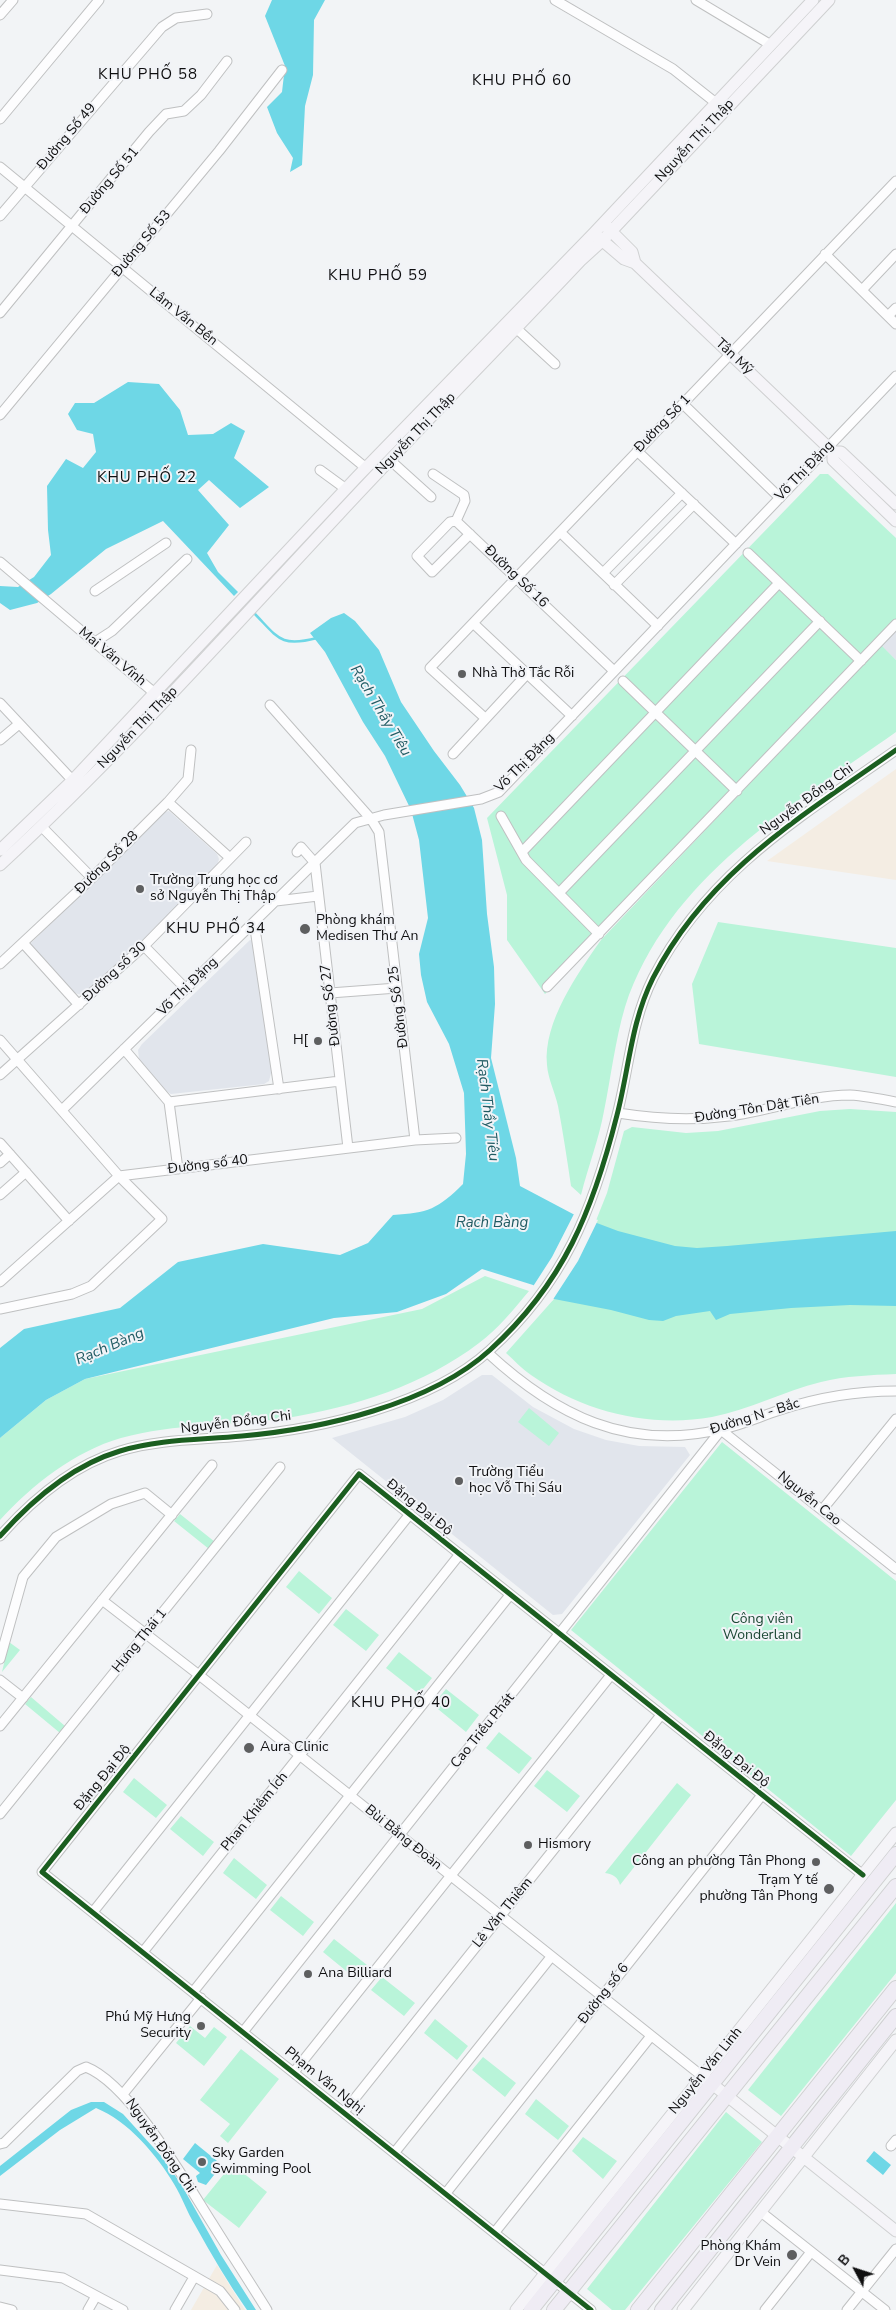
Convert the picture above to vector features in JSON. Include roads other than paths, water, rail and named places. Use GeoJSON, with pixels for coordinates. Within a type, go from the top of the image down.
{"type":"FeatureCollection","features":[{"type":"Feature","properties":{"kind":"highway","name":"Nguyễn Văn Linh"},"geometry":{"type":"LineString","coordinates":[[531,2310],[550,2277],[707,2080],[868,1879],[896,1854]]}},
{"type":"Feature","properties":{"kind":"highway"},"geometry":{"type":"LineString","coordinates":[[554,2310],[896,1886]]}},
{"type":"Feature","properties":{"kind":"highway"},"geometry":{"type":"LineString","coordinates":[[638,2310],[896,1988]]}},
{"type":"Feature","properties":{"kind":"highway"},"geometry":{"type":"LineString","coordinates":[[662,2310],[896,2016]]}},
{"type":"Feature","properties":{"kind":"main road","name":"Nguyễn Thị Thập"},"geometry":{"type":"LineString","coordinates":[[0,865],[41,826],[76,784],[371,472],[598,237],[716,102],[812,0]]}},
{"type":"Feature","properties":{"kind":"main road","name":"Nguyễn Thị Thập"},"geometry":{"type":"LineString","coordinates":[[607,227],[830,0]]}},
{"type":"Feature","properties":{"kind":"main road","name":"Tân Mỹ"},"geometry":{"type":"LineString","coordinates":[[607,227],[632,252],[635,263]]}},
{"type":"Feature","properties":{"kind":"main road","name":"Tân Mỹ"},"geometry":{"type":"LineString","coordinates":[[598,237],[624,259],[635,263],[831,450],[841,452],[896,504]]}},
{"type":"Feature","properties":{"kind":"main road","name":"Nguyễn Thị Thập"},"geometry":{"type":"LineString","coordinates":[[254,596],[346,489],[390,460],[516,329],[576,258]]}},
{"type":"Feature","properties":{"kind":"main road","name":"Tân Mỹ"},"geometry":{"type":"LineString","coordinates":[[831,450],[833,460],[894,516]]}},
{"type":"Feature","properties":{"kind":"main road","name":"Nguyễn Thị Thập"},"geometry":{"type":"LineString","coordinates":[[0,850],[76,784]]}},
{"type":"Feature","properties":{"kind":"main road","name":"Nguyễn Văn Linh"},"geometry":{"type":"LineString","coordinates":[[868,1879],[896,1832]]}},
{"type":"Feature","properties":{"kind":"main road"},"geometry":{"type":"LineString","coordinates":[[683,2310],[896,2040]]}},
{"type":"Feature","properties":{"kind":"main road"},"geometry":{"type":"LineString","coordinates":[[707,2080],[896,2231]]}},
{"type":"Feature","properties":{"kind":"main road","name":"Nguyễn Văn Linh"},"geometry":{"type":"LineString","coordinates":[[516,2310],[550,2277]]}},
{"type":"Feature","properties":{"kind":"street"},"geometry":{"type":"LineString","coordinates":[[0,15],[13,0]]}},
{"type":"Feature","properties":{"kind":"street"},"geometry":{"type":"LineString","coordinates":[[0,119],[99,0]]}},
{"type":"Feature","properties":{"kind":"street"},"geometry":{"type":"LineString","coordinates":[[555,0],[673,69],[716,102]]}},
{"type":"Feature","properties":{"kind":"street"},"geometry":{"type":"LineString","coordinates":[[696,0],[770,45]]}},
{"type":"Feature","properties":{"kind":"street","name":"Đường Số 49"},"geometry":{"type":"LineString","coordinates":[[0,216],[162,27],[176,18],[207,14]]}},
{"type":"Feature","properties":{"kind":"street","name":"Đường Số 51"},"geometry":{"type":"LineString","coordinates":[[0,313],[166,114],[184,111],[201,95],[227,61]]}},
{"type":"Feature","properties":{"kind":"street","name":"Đường Số 53"},"geometry":{"type":"LineString","coordinates":[[0,415],[219,151],[282,70]]}},
{"type":"Feature","properties":{"kind":"street","name":"Lâm Văn Bền"},"geometry":{"type":"LineString","coordinates":[[0,167],[371,472]]}},
{"type":"Feature","properties":{"kind":"street","name":"Đường Số 1"},"geometry":{"type":"LineString","coordinates":[[485,718],[430,668],[896,181]]}},
{"type":"Feature","properties":{"kind":"street"},"geometry":{"type":"LineString","coordinates":[[826,254],[896,324]]}},
{"type":"Feature","properties":{"kind":"street"},"geometry":{"type":"LineString","coordinates":[[862,290],[896,254]]}},
{"type":"Feature","properties":{"kind":"street"},"geometry":{"type":"LineString","coordinates":[[888,316],[896,308]]}},
{"type":"Feature","properties":{"kind":"street"},"geometry":{"type":"LineString","coordinates":[[516,329],[555,364]]}},
{"type":"Feature","properties":{"kind":"street","name":"Võ Thị Đặng"},"geometry":{"type":"LineString","coordinates":[[62,1110],[355,823],[384,815],[481,799],[499,792],[780,498],[831,450],[896,376]]}},
{"type":"Feature","properties":{"kind":"street"},"geometry":{"type":"LineString","coordinates":[[683,404],[780,498]]}},
{"type":"Feature","properties":{"kind":"street"},"geometry":{"type":"LineString","coordinates":[[637,451],[736,544]]}},
{"type":"Feature","properties":{"kind":"street"},"geometry":{"type":"LineString","coordinates":[[390,460],[431,497]]}},
{"type":"Feature","properties":{"kind":"street"},"geometry":{"type":"LineString","coordinates":[[320,470],[346,489]]}},
{"type":"Feature","properties":{"kind":"street"},"geometry":{"type":"LineString","coordinates":[[433,474],[464,495],[465,500],[456,521],[450,522],[417,556],[432,572],[470,534]]}},
{"type":"Feature","properties":{"kind":"street"},"geometry":{"type":"LineString","coordinates":[[603,573],[682,493]]}},
{"type":"Feature","properties":{"kind":"street"},"geometry":{"type":"LineString","coordinates":[[614,585],[694,504]]}},
{"type":"Feature","properties":{"kind":"street","name":"Đường Số 16"},"geometry":{"type":"LineString","coordinates":[[456,521],[614,671]]}},
{"type":"Feature","properties":{"kind":"street"},"geometry":{"type":"LineString","coordinates":[[560,532],[658,626]]}},
{"type":"Feature","properties":{"kind":"street"},"geometry":{"type":"LineString","coordinates":[[95,591],[166,543]]}},
{"type":"Feature","properties":{"kind":"street"},"geometry":{"type":"LineString","coordinates":[[748,553],[861,661]]}},
{"type":"Feature","properties":{"kind":"street"},"geometry":{"type":"LineString","coordinates":[[95,642],[112,631],[187,559]]}},
{"type":"Feature","properties":{"kind":"street","name":"Mai Văn Vĩnh"},"geometry":{"type":"LineString","coordinates":[[0,562],[160,697]]}},
{"type":"Feature","properties":{"kind":"street"},"geometry":{"type":"LineString","coordinates":[[522,852],[779,583]]}},
{"type":"Feature","properties":{"kind":"street"},"geometry":{"type":"LineString","coordinates":[[558,893],[820,621]]}},
{"type":"Feature","properties":{"kind":"street"},"geometry":{"type":"LineString","coordinates":[[473,623],[572,716]]}},
{"type":"Feature","properties":{"kind":"street"},"geometry":{"type":"LineString","coordinates":[[547,987],[896,624]]}},
{"type":"Feature","properties":{"kind":"street"},"geometry":{"type":"LineString","coordinates":[[453,754],[527,674]]}},
{"type":"Feature","properties":{"kind":"street"},"geometry":{"type":"LineString","coordinates":[[623,681],[737,791]]}},
{"type":"Feature","properties":{"kind":"street"},"geometry":{"type":"LineString","coordinates":[[0,703],[76,784]]}},
{"type":"Feature","properties":{"kind":"street","name":"Đường Số 25"},"geometry":{"type":"LineString","coordinates":[[270,705],[372,819],[379,832],[415,1140]]}},
{"type":"Feature","properties":{"kind":"street"},"geometry":{"type":"LineString","coordinates":[[0,740],[19,724]]}},
{"type":"Feature","properties":{"kind":"street","name":"Đường Số 28"},"geometry":{"type":"LineString","coordinates":[[0,964],[24,944],[168,802],[188,779],[191,750]]}},
{"type":"Feature","properties":{"kind":"street","name":"Nguyễn Đổng Chi"},"geometry":{"type":"LineString","coordinates":[[0,1536],[19,1516],[46,1493],[77,1470],[99,1458],[146,1445],[245,1436],[343,1418],[392,1404],[421,1393],[448,1379],[488,1353],[515,1326],[545,1290],[564,1261],[586,1214],[618,1113],[628,1053],[645,995],[654,976],[692,917],[713,890],[745,860],[896,750]]}},
{"type":"Feature","properties":{"kind":"street"},"geometry":{"type":"LineString","coordinates":[[168,802],[229,857]]}},
{"type":"Feature","properties":{"kind":"street"},"geometry":{"type":"LineString","coordinates":[[501,816],[526,860],[599,934]]}},
{"type":"Feature","properties":{"kind":"street"},"geometry":{"type":"LineString","coordinates":[[41,826],[92,878]]}},
{"type":"Feature","properties":{"kind":"street","name":"Đường số 30"},"geometry":{"type":"LineString","coordinates":[[0,1075],[144,946],[229,857],[246,842]]}},
{"type":"Feature","properties":{"kind":"street"},"geometry":{"type":"LineString","coordinates":[[297,852],[301,847],[315,863]]}},
{"type":"Feature","properties":{"kind":"street","name":"Đường Số 27"},"geometry":{"type":"LineString","coordinates":[[315,863],[348,1148]]}},
{"type":"Feature","properties":{"kind":"street"},"geometry":{"type":"LineString","coordinates":[[276,901],[318,896]]}},
{"type":"Feature","properties":{"kind":"street"},"geometry":{"type":"LineString","coordinates":[[254,922],[279,1089]]}},
{"type":"Feature","properties":{"kind":"street"},"geometry":{"type":"LineString","coordinates":[[24,944],[79,1005]]}},
{"type":"Feature","properties":{"kind":"street"},"geometry":{"type":"LineString","coordinates":[[144,946],[186,989]]}},
{"type":"Feature","properties":{"kind":"street"},"geometry":{"type":"LineString","coordinates":[[330,993],[397,988]]}},
{"type":"Feature","properties":{"kind":"street"},"geometry":{"type":"LineString","coordinates":[[0,1040],[119,1176],[162,1220],[90,1286],[72,1294],[0,1309]]}},
{"type":"Feature","properties":{"kind":"street"},"geometry":{"type":"LineString","coordinates":[[124,1050],[169,1102],[178,1169]]}},
{"type":"Feature","properties":{"kind":"street"},"geometry":{"type":"LineString","coordinates":[[169,1102],[340,1081]]}},
{"type":"Feature","properties":{"kind":"street","name":"Đường Tôn Dật Tiên"},"geometry":{"type":"LineString","coordinates":[[618,1113],[664,1120],[685,1120],[731,1116],[830,1097],[857,1096],[896,1102]]}},
{"type":"Feature","properties":{"kind":"street","name":"Đường số 40"},"geometry":{"type":"LineString","coordinates":[[119,1176],[415,1140],[456,1138]]}},
{"type":"Feature","properties":{"kind":"street"},"geometry":{"type":"LineString","coordinates":[[0,1143],[69,1221]]}},
{"type":"Feature","properties":{"kind":"street"},"geometry":{"type":"LineString","coordinates":[[0,1163],[10,1154]]}},
{"type":"Feature","properties":{"kind":"street"},"geometry":{"type":"LineString","coordinates":[[0,1196],[26,1172]]}},
{"type":"Feature","properties":{"kind":"street"},"geometry":{"type":"LineString","coordinates":[[0,1282],[119,1176]]}},
{"type":"Feature","properties":{"kind":"street","name":"Đường N - Bắc"},"geometry":{"type":"LineString","coordinates":[[488,1353],[512,1375],[554,1405],[601,1426],[646,1435],[673,1435],[722,1430],[780,1410],[835,1395],[896,1391]]}},
{"type":"Feature","properties":{"kind":"street"},"geometry":{"type":"LineString","coordinates":[[822,1510],[896,1419]]}},
{"type":"Feature","properties":{"kind":"street","name":"Nguyễn Cao"},"geometry":{"type":"LineString","coordinates":[[722,1430],[896,1569]]}},
{"type":"Feature","properties":{"kind":"street","name":"Cao Triều Phát"},"geometry":{"type":"LineString","coordinates":[[243,2032],[722,1430]]}},
{"type":"Feature","properties":{"kind":"street"},"geometry":{"type":"LineString","coordinates":[[0,1726],[212,1465]]}},
{"type":"Feature","properties":{"kind":"street","name":"Hưng Thái 1"},"geometry":{"type":"LineString","coordinates":[[0,1814],[280,1467]]}},
{"type":"Feature","properties":{"kind":"street","name":"Đặng Đại Độ"},"geometry":{"type":"LineString","coordinates":[[42,1872],[359,1474],[868,1879]]}},
{"type":"Feature","properties":{"kind":"street"},"geometry":{"type":"LineString","coordinates":[[0,1659],[23,1578],[56,1537],[111,1504],[145,1493],[172,1515]]}},
{"type":"Feature","properties":{"kind":"street"},"geometry":{"type":"LineString","coordinates":[[93,1912],[410,1514]]}},
{"type":"Feature","properties":{"kind":"street","name":"Phan Khiêm Ích"},"geometry":{"type":"LineString","coordinates":[[143,1952],[460,1554]]}},
{"type":"Feature","properties":{"kind":"street"},"geometry":{"type":"LineString","coordinates":[[123,2094],[350,1795],[510,1595]]}},
{"type":"Feature","properties":{"kind":"street","name":"Bùi Bằng Đoàn"},"geometry":{"type":"LineString","coordinates":[[102,1600],[300,1755],[707,2080]]}},
{"type":"Feature","properties":{"kind":"street"},"geometry":{"type":"LineString","coordinates":[[294,2072],[611,1674]]}},
{"type":"Feature","properties":{"kind":"street"},"geometry":{"type":"LineString","coordinates":[[0,1680],[23,1698]]}},
{"type":"Feature","properties":{"kind":"street","name":"Lê Văn Thiêm"},"geometry":{"type":"LineString","coordinates":[[344,2112],[661,1714]]}},
{"type":"Feature","properties":{"kind":"street","name":"Đường số 6"},"geometry":{"type":"LineString","coordinates":[[446,2193],[762,1795]]}},
{"type":"Feature","properties":{"kind":"street","name":"Phạm Văn Nghị"},"geometry":{"type":"LineString","coordinates":[[42,1872],[591,2310]]}},
{"type":"Feature","properties":{"kind":"street"},"geometry":{"type":"LineString","coordinates":[[395,2152],[551,1956]]}},
{"type":"Feature","properties":{"kind":"street"},"geometry":{"type":"LineString","coordinates":[[495,2232],[651,2036]]}},
{"type":"Feature","properties":{"kind":"street","name":"Nguyễn Đổng Chi"},"geometry":{"type":"LineString","coordinates":[[0,2144],[4,2143],[77,2071],[86,2067],[94,2070],[123,2094],[186,2181],[267,2310]]}},
{"type":"Feature","properties":{"kind":"street"},"geometry":{"type":"LineString","coordinates":[[0,2204],[86,2214],[220,2291],[235,2310]]}},
{"type":"Feature","properties":{"kind":"street"},"geometry":{"type":"LineString","coordinates":[[761,2212],[885,2310]]}},
{"type":"Feature","properties":{"kind":"street"},"geometry":{"type":"LineString","coordinates":[[847,2310],[896,2249]]}},
{"type":"Feature","properties":{"kind":"street"},"geometry":{"type":"LineString","coordinates":[[765,2310],[811,2252]]}},
{"type":"Feature","properties":{"kind":"street"},"geometry":{"type":"LineString","coordinates":[[0,2270],[63,2278],[123,2310]]}},
{"type":"Feature","properties":{"kind":"street"},"geometry":{"type":"LineString","coordinates":[[175,2310],[194,2277]]}},
{"type":"Feature","properties":{"kind":"street"},"geometry":{"type":"LineString","coordinates":[[88,2310],[96,2296]]}},
{"type":"Feature","properties":{"kind":"street"},"geometry":{"type":"LineString","coordinates":[[0,2307],[12,2310]]}},
{"type":"Feature","properties":{"kind":"water"},"geometry":{"type":"Polygon","coordinates":[[[272,0],[325,0],[314,20],[313,75],[305,106],[302,165],[290,172],[293,158],[277,133],[267,107],[282,92],[285,66],[265,16],[272,0]]]}},
{"type":"Feature","properties":{"kind":"water"},"geometry":{"type":"Polygon","coordinates":[[[128,382],[159,384],[180,410],[188,435],[213,434],[231,423],[245,431],[234,458],[269,487],[240,508],[209,480],[198,490],[229,525],[207,553],[218,572],[238,592],[234,596],[163,521],[106,549],[51,594],[37,603],[10,610],[0,603],[0,586],[18,587],[34,577],[51,555],[48,530],[47,486],[66,459],[83,468],[96,452],[93,434],[77,430],[68,414],[75,403],[94,403],[128,382]]]}},
{"type":"Feature","properties":{"kind":"water","name":"Rạch Bàng"},"geometry":{"type":"Polygon","coordinates":[[[344,613],[355,621],[379,650],[401,702],[460,785],[474,808],[482,840],[487,914],[494,967],[495,1004],[491,1058],[516,1158],[520,1186],[573,1214],[618,1231],[675,1246],[697,1248],[727,1246],[896,1231],[896,1306],[850,1305],[791,1308],[730,1314],[716,1320],[710,1311],[676,1316],[663,1321],[649,1320],[611,1310],[554,1299],[533,1285],[482,1269],[446,1294],[397,1312],[334,1318],[85,1379],[46,1400],[0,1438],[0,1348],[24,1329],[120,1308],[178,1262],[263,1244],[340,1255],[368,1243],[393,1215],[415,1213],[432,1208],[463,1184],[466,1154],[464,1093],[449,1044],[427,1002],[421,975],[419,954],[428,918],[419,840],[411,810],[385,756],[363,722],[325,652],[310,633],[331,618],[344,613]]]}},
{"type":"Feature","properties":{"kind":"water"},"geometry":{"type":"Polygon","coordinates":[[[91,2102],[104,2102],[123,2114],[162,2157],[181,2184],[221,2255],[256,2310],[247,2310],[233,2289],[213,2258],[180,2194],[159,2162],[141,2140],[108,2114],[96,2108],[60,2130],[0,2176],[0,2166],[71,2110],[91,2102]]]}},
{"type":"Feature","properties":{"kind":"water","name":"Sky Garden Swimming Pool"},"geometry":{"type":"Polygon","coordinates":[[[195,2143],[222,2165],[206,2185],[198,2182],[196,2176],[200,2173],[183,2159],[195,2143]]]}},
{"type":"Feature","properties":{"kind":"water"},"geometry":{"type":"Polygon","coordinates":[[[874,2151],[891,2165],[883,2175],[866,2161],[874,2151]]]}},
{"type":"Feature","properties":{"kind":"waterway"},"geometry":{"type":"LineString","coordinates":[[252,611],[274,634],[287,641],[294,642],[317,638]]}},
{"type":"Feature","properties":{"kind":"place","name":"Nhà Thờ Tắc Rỗi"},"geometry":{"type":"Point","coordinates":[462,674]}},
{"type":"Feature","properties":{"kind":"place","name":"Trường Trung học cơ sở Nguyễn Thị Thập"},"geometry":{"type":"Point","coordinates":[140,889]}},
{"type":"Feature","properties":{"kind":"place","name":"Phòng khám Medisen Thư An"},"geometry":{"type":"Point","coordinates":[305,929]}},
{"type":"Feature","properties":{"kind":"place","name":"H["},"geometry":{"type":"Point","coordinates":[318,1041]}},
{"type":"Feature","properties":{"kind":"place","name":"Trường Tiểu học Vỗ Thị Sáu"},"geometry":{"type":"Point","coordinates":[459,1481]}},
{"type":"Feature","properties":{"kind":"place","name":"Aura Clinic"},"geometry":{"type":"Point","coordinates":[249,1748]}},
{"type":"Feature","properties":{"kind":"place","name":"Hismory"},"geometry":{"type":"Point","coordinates":[528,1845]}},
{"type":"Feature","properties":{"kind":"place","name":"Công an phường Tân Phong"},"geometry":{"type":"Point","coordinates":[816,1862]}},
{"type":"Feature","properties":{"kind":"place","name":"Trạm Y tế phường Tân Phong"},"geometry":{"type":"Point","coordinates":[829,1889]}},
{"type":"Feature","properties":{"kind":"place","name":"Ana Billiard"},"geometry":{"type":"Point","coordinates":[308,1974]}},
{"type":"Feature","properties":{"kind":"place","name":"Phú Mỹ Hưng Security"},"geometry":{"type":"Point","coordinates":[201,2026]}},
{"type":"Feature","properties":{"kind":"place","name":"Sky Garden Swimming Pool"},"geometry":{"type":"Point","coordinates":[202,2162]}},
{"type":"Feature","properties":{"kind":"place","name":"Phòng Khám Dr Vein"},"geometry":{"type":"Point","coordinates":[792,2255]}},
{"type":"Feature","properties":{"kind":"district","name":"KHU PHỐ 58"},"geometry":{"type":"Point","coordinates":[148,75]}},
{"type":"Feature","properties":{"kind":"district","name":"KHU PHỐ 60"},"geometry":{"type":"Point","coordinates":[522,81]}},
{"type":"Feature","properties":{"kind":"district","name":"KHU PHỐ 59"},"geometry":{"type":"Point","coordinates":[378,276]}},
{"type":"Feature","properties":{"kind":"district","name":"KHU PHỐ 22"},"geometry":{"type":"Point","coordinates":[147,478]}},
{"type":"Feature","properties":{"kind":"district","name":"KHU PHỐ 34"},"geometry":{"type":"Point","coordinates":[216,929]}},
{"type":"Feature","properties":{"kind":"district","name":"KHU PHỐ 40"},"geometry":{"type":"Point","coordinates":[401,1703]}},
{"type":"Feature","properties":{"kind":"water label","name":"Rạch Thầy Tiêu"},"geometry":{"type":"Point","coordinates":[380,711]}},
{"type":"Feature","properties":{"kind":"water label","name":"Rạch Thầy Tiêu"},"geometry":{"type":"Point","coordinates":[487,1110]}},
{"type":"Feature","properties":{"kind":"park label","name":"Công viên Wonderland"},"geometry":{"type":"Point","coordinates":[762,1628]}}]}
